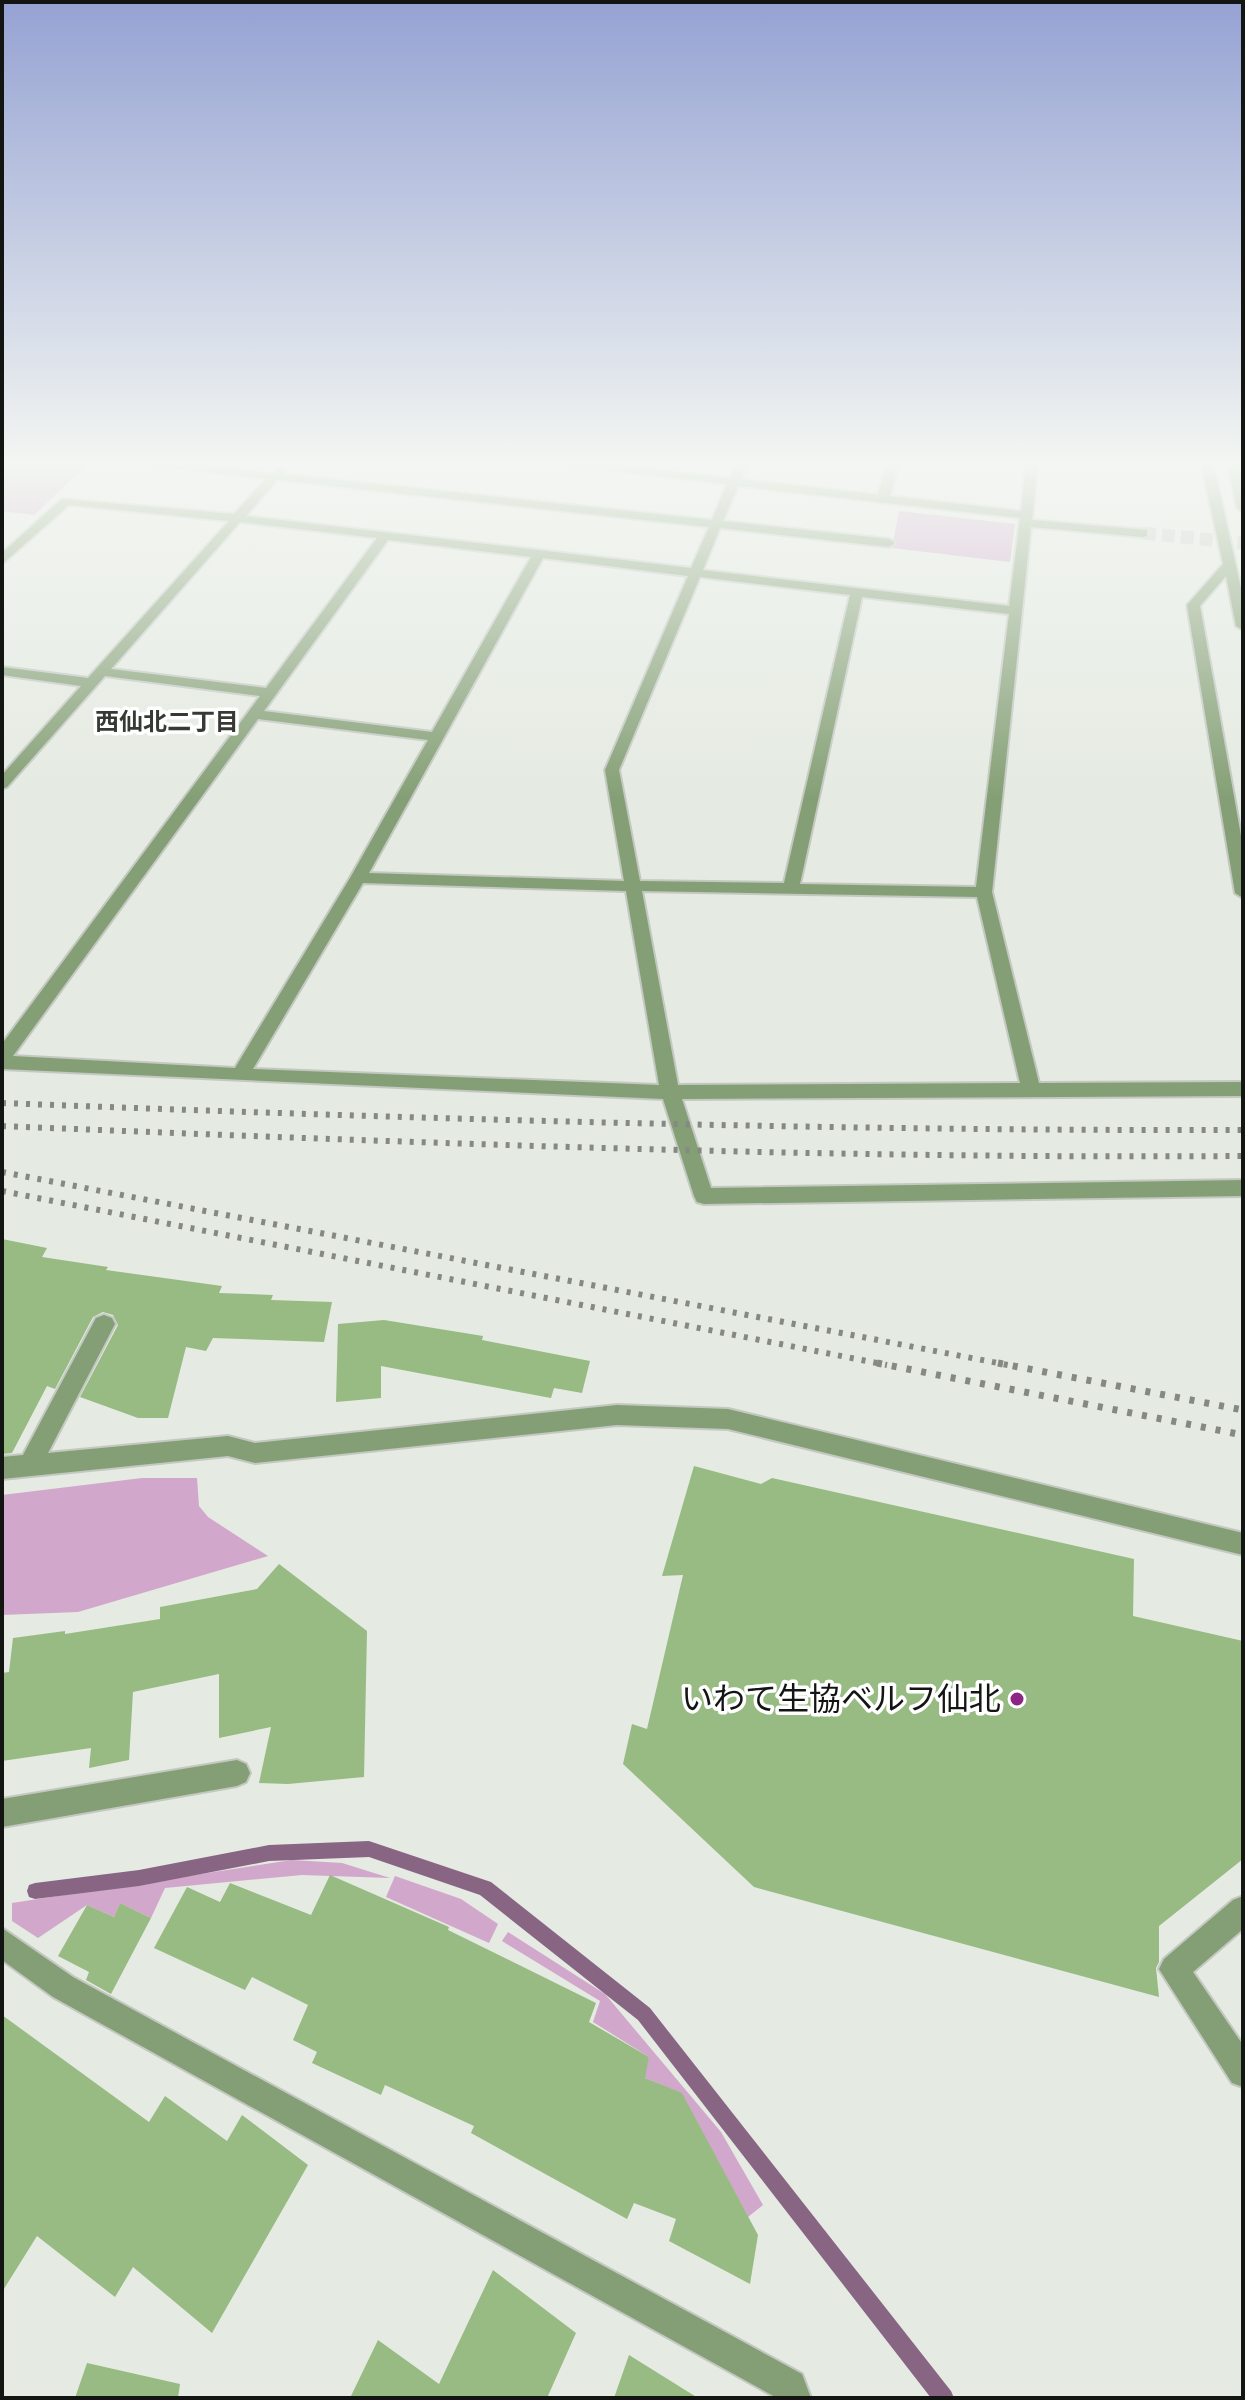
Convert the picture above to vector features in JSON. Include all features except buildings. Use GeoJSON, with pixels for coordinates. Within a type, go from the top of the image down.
{"type":"FeatureCollection","features":[{"type":"Feature","properties":{"kind":"street"},"geometry":{"type":"LineString","coordinates":[[2,784],[187,575]]}},
{"type":"Feature","properties":{"kind":"street"},"geometry":{"type":"LineString","coordinates":[[2,1059],[356,575]]}},
{"type":"Feature","properties":{"kind":"street"},"geometry":{"type":"LineString","coordinates":[[240,1075],[358,878],[527,575]]}},
{"type":"Feature","properties":{"kind":"street"},"geometry":{"type":"LineString","coordinates":[[695,575],[612,770],[670,1092],[704,1196],[1243,1188]]}},
{"type":"Feature","properties":{"kind":"street"},"geometry":{"type":"LineString","coordinates":[[720,575],[1016,611]]}},
{"type":"Feature","properties":{"kind":"street"},"geometry":{"type":"LineString","coordinates":[[1020,575],[984,892],[1031,1090]]}},
{"type":"Feature","properties":{"kind":"street"},"geometry":{"type":"LineString","coordinates":[[1220,575],[1193,605],[1243,893]]}},
{"type":"Feature","properties":{"kind":"street"},"geometry":{"type":"LineString","coordinates":[[1231,575],[1243,626]]}},
{"type":"Feature","properties":{"kind":"street"},"geometry":{"type":"LineString","coordinates":[[791,889],[857,592]]}},
{"type":"Feature","properties":{"kind":"street"},"geometry":{"type":"LineString","coordinates":[[2,671],[269,693]]}},
{"type":"Feature","properties":{"kind":"street"},"geometry":{"type":"LineString","coordinates":[[254,714],[436,737]]}},
{"type":"Feature","properties":{"kind":"street"},"geometry":{"type":"LineString","coordinates":[[358,878],[984,892]]}},
{"type":"Feature","properties":{"kind":"street"},"geometry":{"type":"LineString","coordinates":[[2,1059],[240,1075],[670,1092],[1243,1089]]}},
{"type":"Feature","properties":{"kind":"street"},"geometry":{"type":"LineString","coordinates":[[30,1465],[104,1324]]}},
{"type":"Feature","properties":{"kind":"street"},"geometry":{"type":"LineString","coordinates":[[2,1468],[228,1446],[255,1453],[617,1415],[728,1419],[1243,1544]]}},
{"type":"Feature","properties":{"kind":"street"},"geometry":{"type":"LineString","coordinates":[[2,1813],[237,1773]]}},
{"type":"Feature","properties":{"kind":"street"},"geometry":{"type":"LineString","coordinates":[[1243,1910],[1174,1969],[1243,2072]]}},
{"type":"Feature","properties":{"kind":"street"},"geometry":{"type":"LineString","coordinates":[[2,1942],[63,1987],[790,2386],[794,2398]]}},
{"type":"Feature","properties":{"kind":"shaded area"},"geometry":{"type":"Polygon","coordinates":[[[142,1478],[197,1478],[199,1506],[208,1517],[268,1556],[78,1612],[2,1615],[2,1495],[142,1478]]]}},
{"type":"Feature","properties":{"kind":"shaded area"},"geometry":{"type":"Polygon","coordinates":[[[292,1860],[342,1863],[390,1878],[302,1875],[165,1888],[151,1918],[120,1903],[114,1917],[87,1905],[38,1938],[12,1921],[12,1903],[292,1860]]]}},
{"type":"Feature","properties":{"kind":"shaded area"},"geometry":{"type":"Polygon","coordinates":[[[395,1876],[461,1899],[498,1924],[489,1943],[386,1897],[395,1876]]]}},
{"type":"Feature","properties":{"kind":"shaded area"},"geometry":{"type":"Polygon","coordinates":[[[508,1932],[605,1994],[721,2132],[763,2205],[748,2217],[682,2094],[643,2077],[649,2057],[593,2022],[600,2001],[502,1941],[508,1932]]]}},
{"type":"Feature","properties":{"kind":"waterway"},"geometry":{"type":"LineString","coordinates":[[35,1891],[139,1878],[269,1853],[369,1849],[485,1888],[644,2014],[944,2398]]}},
{"type":"Feature","properties":{"kind":"railway"},"geometry":{"type":"LineString","coordinates":[[2,1103],[622,1123],[1243,1130]]}},
{"type":"Feature","properties":{"kind":"railway"},"geometry":{"type":"LineString","coordinates":[[2,1126],[467,1144],[778,1152],[1243,1156]]}},
{"type":"Feature","properties":{"kind":"railway"},"geometry":{"type":"LineString","coordinates":[[2,1172],[1008,1365]]}},
{"type":"Feature","properties":{"kind":"railway"},"geometry":{"type":"LineString","coordinates":[[2,1191],[887,1365]]}},
{"type":"Feature","properties":{"kind":"railway"},"geometry":{"type":"LineString","coordinates":[[877,1363],[1243,1435]]}},
{"type":"Feature","properties":{"kind":"railway"},"geometry":{"type":"LineString","coordinates":[[998,1363],[1243,1410]]}},
{"type":"Feature","properties":{"kind":"place","name":"いわて生協ベルフ仙北"},"geometry":{"type":"Point","coordinates":[1017,1699]}},
{"type":"Feature","properties":{"kind":"district","name":"西仙北二丁目"},"geometry":{"type":"Point","coordinates":[167,722]}}]}
